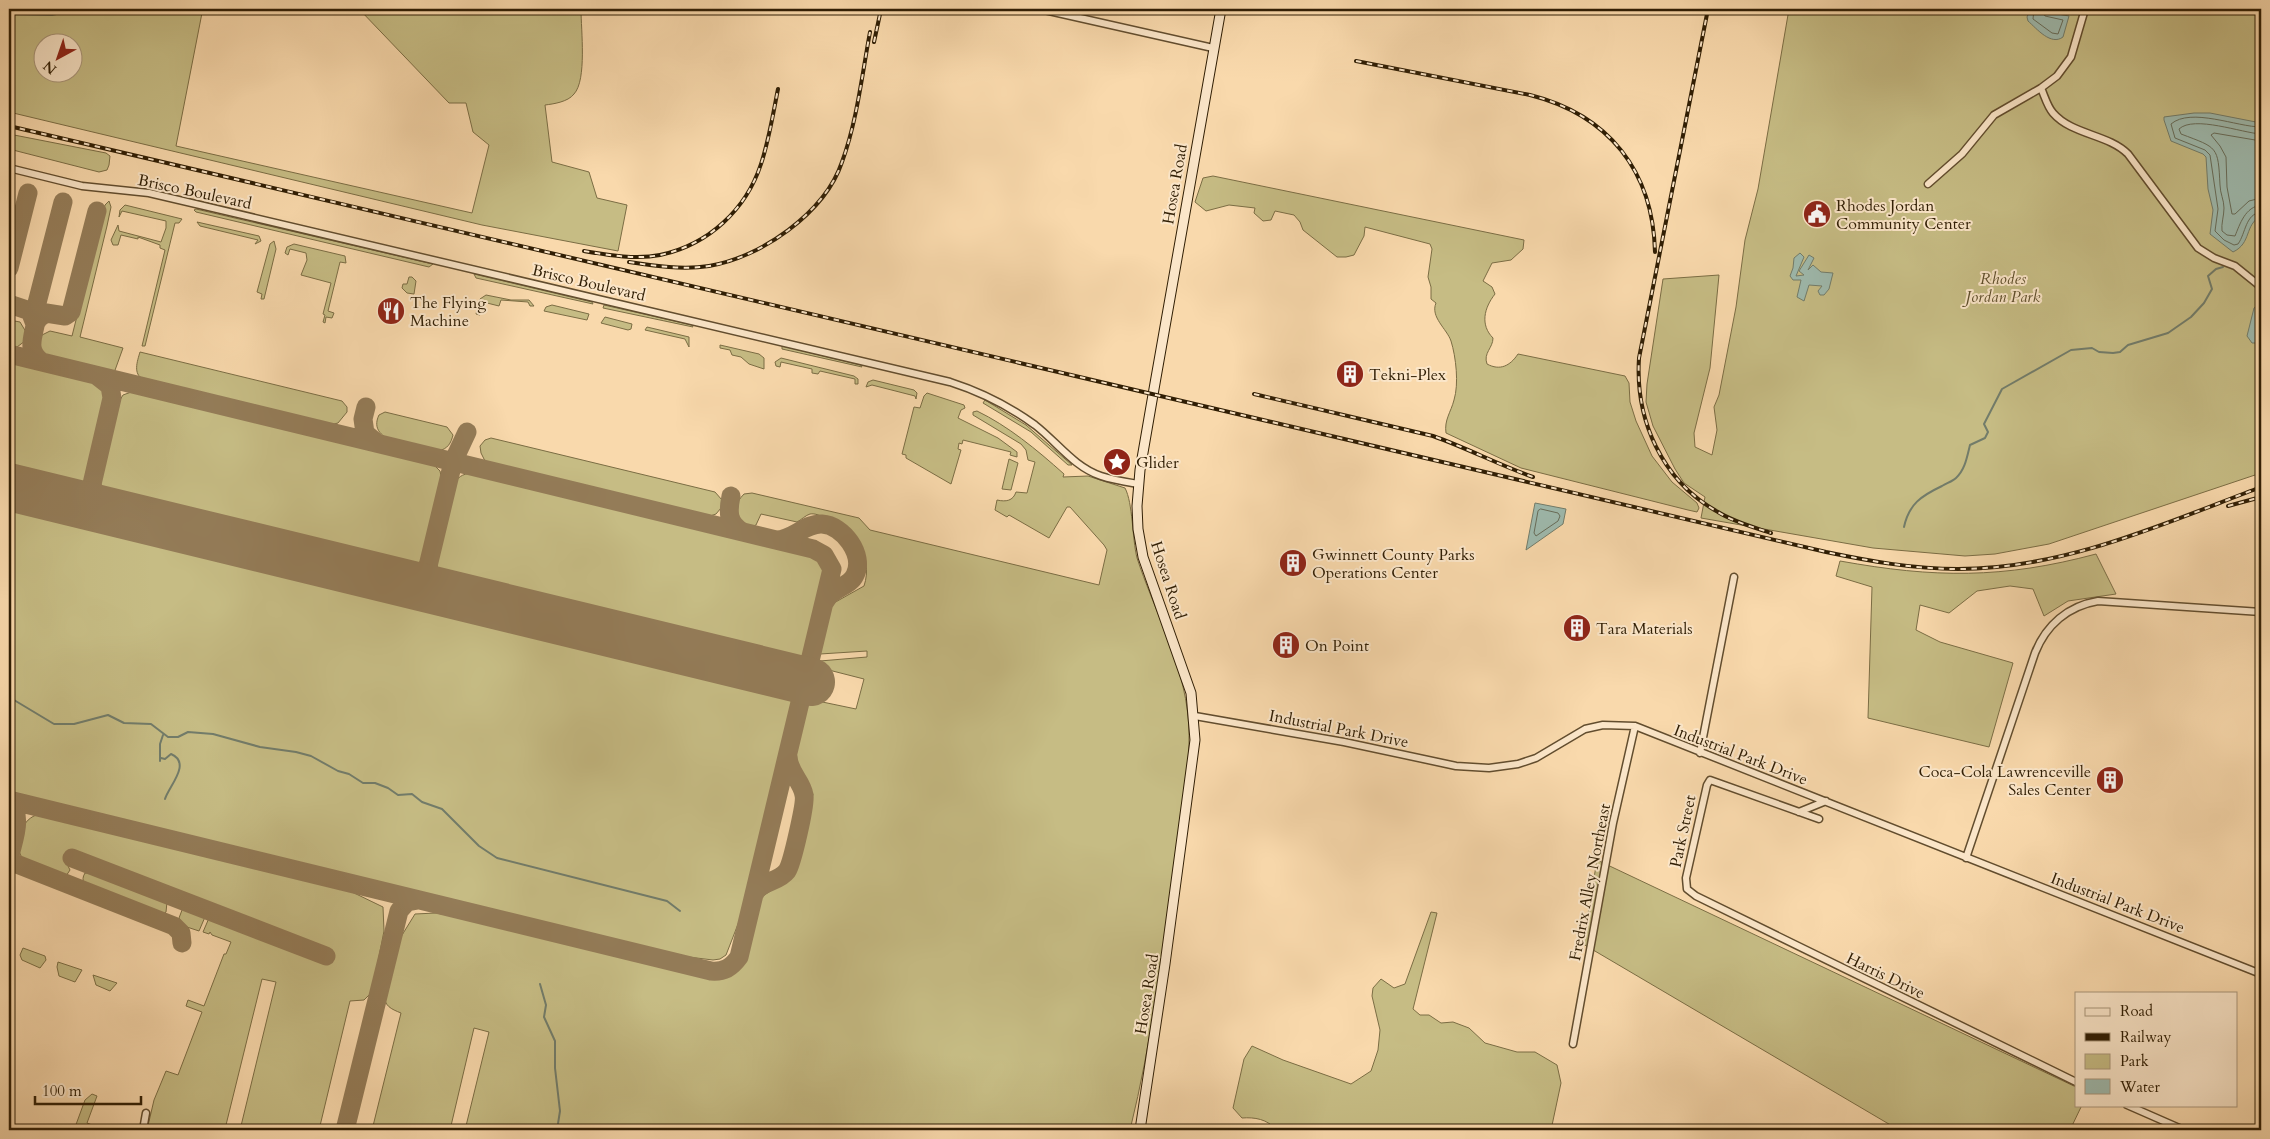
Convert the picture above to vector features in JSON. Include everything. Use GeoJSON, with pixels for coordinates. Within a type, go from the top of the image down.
{"type":"FeatureCollection","features":[{"type":"Feature","properties":{"kind":"street"},"geometry":{"type":"LineString","coordinates":[[1040,9],[1213,48]]}},
{"type":"Feature","properties":{"kind":"street","name":"Hosea Road"},"geometry":{"type":"LineString","coordinates":[[1140,1130],[1195,740],[1191,693],[1144,557],[1138,529],[1138,484],[1221,9]]}},
{"type":"Feature","properties":{"kind":"street"},"geometry":{"type":"LineString","coordinates":[[1928,184],[1962,154],[1994,115],[2042,88],[2057,76],[2068,62],[2085,9]]}},
{"type":"Feature","properties":{"kind":"street"},"geometry":{"type":"LineString","coordinates":[[2042,88],[2050,108],[2058,117],[2076,128],[2114,144],[2128,154],[2198,248],[2214,258],[2235,266],[2261,287]]}},
{"type":"Feature","properties":{"kind":"street","name":"Brisco Boulevard"},"geometry":{"type":"LineString","coordinates":[[9,168],[82,186],[149,193],[950,382],[989,397],[1020,414],[1078,464],[1094,473],[1138,484]]}},
{"type":"Feature","properties":{"kind":"street"},"geometry":{"type":"LineString","coordinates":[[1700,753],[1734,577]]}},
{"type":"Feature","properties":{"kind":"street"},"geometry":{"type":"LineString","coordinates":[[1966,858],[2035,653],[2044,634],[2056,621],[2078,607],[2098,601],[2261,612]]}},
{"type":"Feature","properties":{"kind":"street","name":"Industrial Park Drive"},"geometry":{"type":"LineString","coordinates":[[1194,716],[1344,742],[1456,766],[1482,768],[1518,764],[1536,758],[1585,729],[1603,725],[1635,726],[2261,974]]}},
{"type":"Feature","properties":{"kind":"street","name":"Fredrix Alley Northeast"},"geometry":{"type":"LineString","coordinates":[[1573,1044],[1613,823],[1635,726]]}},
{"type":"Feature","properties":{"kind":"street","name":"Park Street"},"geometry":{"type":"LineString","coordinates":[[1686,889],[1686,878],[1707,784],[1710,780],[1799,812]]}},
{"type":"Feature","properties":{"kind":"street"},"geometry":{"type":"LineString","coordinates":[[1799,812],[1826,801]]}},
{"type":"Feature","properties":{"kind":"street"},"geometry":{"type":"LineString","coordinates":[[1799,812],[1819,820]]}},
{"type":"Feature","properties":{"kind":"street","name":"Harris Drive"},"geometry":{"type":"LineString","coordinates":[[1686,889],[1696,896],[1802,949],[2075,1082]]}},
{"type":"Feature","properties":{"kind":"street"},"geometry":{"type":"LineString","coordinates":[[2129,1106],[2184,1130]]}},
{"type":"Feature","properties":{"kind":"street"},"geometry":{"type":"LineString","coordinates":[[143,1130],[146,1113]]}},
{"type":"Feature","properties":{"kind":"green space"},"geometry":{"type":"Polygon","coordinates":[[[9,9],[210,9],[202,13],[176,146],[472,213],[489,145],[473,132],[466,103],[449,103],[359,9],[581,9],[582,66],[578,87],[568,99],[545,105],[552,162],[589,172],[597,198],[627,205],[618,251],[482,225],[9,112],[9,9]]]}},
{"type":"Feature","properties":{"kind":"green space","name":"Rhodes Jordan Park"},"geometry":{"type":"Polygon","coordinates":[[[1789,9],[2261,9],[2261,473],[2049,544],[1995,554],[1965,556],[1873,548],[1701,518],[1705,497],[1684,483],[1675,469],[1653,426],[1646,402],[1663,279],[1719,275],[1710,368],[1694,433],[1695,447],[1712,455],[1717,430],[1714,407],[1719,395],[1736,307],[1745,240],[1758,189],[1789,9]]]}},
{"type":"Feature","properties":{"kind":"green space"},"geometry":{"type":"Polygon","coordinates":[[[9,134],[106,153],[110,156],[109,165],[107,170],[99,172],[9,149],[9,134]]]}},
{"type":"Feature","properties":{"kind":"green space"},"geometry":{"type":"Polygon","coordinates":[[[1213,176],[1524,240],[1523,249],[1511,260],[1492,263],[1483,281],[1492,287],[1495,294],[1488,305],[1485,316],[1486,328],[1493,338],[1486,357],[1487,364],[1496,367],[1504,366],[1512,362],[1518,354],[1625,376],[1629,383],[1630,402],[1636,421],[1652,456],[1672,482],[1697,503],[1699,508],[1697,512],[1521,468],[1446,433],[1447,420],[1456,394],[1456,371],[1451,341],[1435,313],[1436,303],[1431,299],[1431,287],[1428,277],[1432,249],[1430,244],[1365,227],[1364,236],[1354,255],[1337,257],[1303,230],[1300,222],[1294,215],[1275,211],[1271,220],[1263,221],[1254,213],[1255,208],[1229,205],[1206,211],[1195,202],[1203,178],[1213,176]]]}},
{"type":"Feature","properties":{"kind":"green space"},"geometry":{"type":"Polygon","coordinates":[[[109,201],[111,207],[107,226],[80,337],[123,348],[114,373],[47,356],[41,352],[38,344],[42,335],[50,331],[72,336],[105,205],[109,201]]]}},
{"type":"Feature","properties":{"kind":"green space"},"geometry":{"type":"Polygon","coordinates":[[[125,205],[182,219],[179,223],[175,223],[145,346],[142,346],[165,250],[160,248],[160,245],[138,237],[138,239],[121,235],[118,245],[113,245],[111,240],[118,225],[119,231],[161,242],[166,228],[166,221],[122,211],[119,217],[120,210],[125,205]]]}},
{"type":"Feature","properties":{"kind":"green space"},"geometry":{"type":"Polygon","coordinates":[[[194,210],[433,264],[429,267],[196,212],[194,210]]]}},
{"type":"Feature","properties":{"kind":"green space"},"geometry":{"type":"Polygon","coordinates":[[[197,222],[259,236],[261,241],[255,244],[258,240],[200,226],[197,222]]]}},
{"type":"Feature","properties":{"kind":"green space"},"geometry":{"type":"Polygon","coordinates":[[[274,241],[276,249],[264,299],[261,299],[262,294],[257,292],[270,244],[274,241]]]}},
{"type":"Feature","properties":{"kind":"green space"},"geometry":{"type":"Polygon","coordinates":[[[294,244],[345,256],[346,263],[340,262],[328,311],[334,313],[332,318],[326,317],[325,323],[323,322],[325,315],[323,314],[331,283],[301,275],[307,260],[306,253],[290,249],[288,255],[285,253],[287,247],[294,244]]]}},
{"type":"Feature","properties":{"kind":"green space"},"geometry":{"type":"Polygon","coordinates":[[[474,274],[592,302],[593,304],[476,278],[474,274]]]}},
{"type":"Feature","properties":{"kind":"green space"},"geometry":{"type":"Polygon","coordinates":[[[409,277],[416,281],[414,294],[407,293],[402,288],[403,284],[407,284],[409,277]]]}},
{"type":"Feature","properties":{"kind":"green space"},"geometry":{"type":"Polygon","coordinates":[[[486,295],[511,300],[529,300],[534,306],[530,306],[528,302],[501,300],[499,306],[483,302],[480,315],[476,314],[480,299],[486,295]]]}},
{"type":"Feature","properties":{"kind":"green space"},"geometry":{"type":"Polygon","coordinates":[[[552,305],[589,314],[587,320],[544,311],[546,307],[552,305]]]}},
{"type":"Feature","properties":{"kind":"green space"},"geometry":{"type":"Polygon","coordinates":[[[604,305],[692,325],[693,327],[603,308],[604,305]]]}},
{"type":"Feature","properties":{"kind":"green space"},"geometry":{"type":"Polygon","coordinates":[[[605,317],[632,324],[631,329],[628,330],[601,323],[605,317]]]}},
{"type":"Feature","properties":{"kind":"green space"},"geometry":{"type":"Polygon","coordinates":[[[9,320],[20,322],[26,332],[25,341],[17,347],[9,347],[9,320]]]}},
{"type":"Feature","properties":{"kind":"green space"},"geometry":{"type":"Polygon","coordinates":[[[647,327],[689,337],[689,347],[685,339],[645,330],[647,327]]]}},
{"type":"Feature","properties":{"kind":"green space"},"geometry":{"type":"Polygon","coordinates":[[[720,345],[759,354],[764,358],[764,369],[749,364],[741,357],[732,355],[730,350],[720,348],[720,345]]]}},
{"type":"Feature","properties":{"kind":"green space"},"geometry":{"type":"Polygon","coordinates":[[[782,346],[861,365],[862,367],[782,349],[782,346]]]}},
{"type":"Feature","properties":{"kind":"green space"},"geometry":{"type":"Polygon","coordinates":[[[140,352],[342,401],[347,407],[347,412],[338,423],[330,425],[143,379],[137,371],[140,352]]]}},
{"type":"Feature","properties":{"kind":"green space"},"geometry":{"type":"Polygon","coordinates":[[[781,358],[854,376],[858,379],[858,384],[855,384],[855,379],[820,371],[818,374],[812,373],[812,369],[781,362],[780,367],[776,366],[775,362],[781,358]]]}},
{"type":"Feature","properties":{"kind":"green space"},"geometry":{"type":"Polygon","coordinates":[[[9,360],[95,382],[102,389],[105,397],[104,404],[85,482],[78,487],[9,470],[9,360]]]}},
{"type":"Feature","properties":{"kind":"green space"},"geometry":{"type":"Polygon","coordinates":[[[873,380],[914,390],[917,393],[916,399],[915,396],[872,385],[866,387],[868,382],[873,380]]]}},
{"type":"Feature","properties":{"kind":"green space"},"geometry":{"type":"Polygon","coordinates":[[[134,391],[433,464],[440,471],[442,481],[422,560],[415,566],[408,568],[103,494],[99,486],[120,400],[123,395],[134,391]]]}},
{"type":"Feature","properties":{"kind":"green space"},"geometry":{"type":"Polygon","coordinates":[[[927,393],[964,405],[965,408],[961,410],[958,418],[998,438],[1017,452],[1017,457],[1010,455],[1011,452],[963,440],[962,444],[959,443],[958,449],[961,450],[951,484],[906,458],[906,455],[902,454],[914,407],[920,408],[927,393]]]}},
{"type":"Feature","properties":{"kind":"green space"},"geometry":{"type":"Polygon","coordinates":[[[985,400],[1026,425],[1072,465],[1068,465],[1031,432],[983,403],[985,400]]]}},
{"type":"Feature","properties":{"kind":"green space"},"geometry":{"type":"Polygon","coordinates":[[[977,411],[1022,439],[1064,474],[1063,477],[1088,476],[1125,488],[1130,502],[1137,558],[1172,651],[1183,689],[1189,726],[1186,784],[1145,1063],[1130,1130],[465,1130],[489,1032],[474,1028],[450,1130],[372,1130],[401,1013],[389,1006],[385,1001],[384,994],[399,940],[415,914],[436,913],[487,922],[710,978],[724,976],[734,970],[742,961],[752,937],[760,898],[793,876],[813,794],[793,761],[808,699],[856,709],[864,679],[817,667],[820,661],[867,657],[867,651],[820,654],[832,604],[864,586],[866,564],[859,545],[853,536],[836,522],[818,515],[807,515],[797,522],[761,514],[756,525],[744,526],[740,524],[735,518],[734,509],[744,494],[752,493],[859,518],[870,530],[1099,585],[1107,550],[1070,507],[1067,507],[1049,538],[1009,515],[1007,517],[995,510],[997,500],[1009,500],[1016,492],[1027,493],[1035,462],[1028,460],[1026,450],[1021,444],[973,415],[973,412],[977,411]]]}},
{"type":"Feature","properties":{"kind":"green space"},"geometry":{"type":"Polygon","coordinates":[[[385,412],[447,427],[453,435],[451,441],[447,447],[438,451],[396,442],[380,432],[377,425],[379,415],[385,412]]]}},
{"type":"Feature","properties":{"kind":"green space"},"geometry":{"type":"Polygon","coordinates":[[[491,438],[715,492],[722,500],[721,508],[716,514],[707,517],[486,463],[480,446],[485,440],[491,438]]]}},
{"type":"Feature","properties":{"kind":"green space"},"geometry":{"type":"Polygon","coordinates":[[[1009,459],[1018,463],[1011,490],[1002,489],[1009,459]]]}},
{"type":"Feature","properties":{"kind":"green space"},"geometry":{"type":"Polygon","coordinates":[[[472,473],[818,558],[824,565],[826,573],[805,654],[793,661],[446,577],[438,570],[436,560],[454,486],[460,476],[472,473]]]}},
{"type":"Feature","properties":{"kind":"green space"},"geometry":{"type":"Polygon","coordinates":[[[9,504],[781,692],[792,701],[792,716],[747,901],[726,955],[720,959],[713,960],[664,954],[9,794],[9,504]]]}},
{"type":"Feature","properties":{"kind":"green space"},"geometry":{"type":"Polygon","coordinates":[[[2096,554],[2116,594],[2068,601],[2044,616],[2033,589],[2010,586],[1977,591],[1949,613],[1920,605],[1916,630],[1940,642],[2013,663],[1989,747],[1868,718],[1872,587],[1836,576],[1840,561],[1907,571],[1968,573],[2030,568],[2096,554]]]}},
{"type":"Feature","properties":{"kind":"green space"},"geometry":{"type":"Polygon","coordinates":[[[36,815],[53,817],[315,881],[352,892],[383,907],[384,931],[372,992],[364,1000],[350,1001],[319,1130],[240,1130],[276,982],[262,979],[225,1129],[229,1130],[147,1130],[154,1100],[166,1071],[178,1075],[202,1012],[186,1006],[188,1000],[204,1006],[224,954],[226,954],[231,942],[212,935],[210,932],[209,934],[203,932],[209,918],[322,960],[331,951],[197,900],[192,910],[205,917],[199,931],[184,926],[179,918],[187,897],[75,853],[70,864],[67,864],[70,870],[66,876],[57,876],[43,871],[25,861],[19,847],[21,833],[25,824],[36,815]]]}},
{"type":"Feature","properties":{"kind":"green space"},"geometry":{"type":"Polygon","coordinates":[[[1597,860],[2075,1087],[2075,1106],[2082,1106],[2070,1130],[1899,1130],[1583,944],[1597,860]]]}},
{"type":"Feature","properties":{"kind":"green space"},"geometry":{"type":"Polygon","coordinates":[[[85,873],[91,873],[167,902],[166,912],[162,915],[157,914],[92,890],[84,883],[85,873]]]}},
{"type":"Feature","properties":{"kind":"green space"},"geometry":{"type":"Polygon","coordinates":[[[1431,912],[1437,913],[1413,1009],[1420,1015],[1429,1015],[1441,1023],[1453,1022],[1469,1028],[1485,1043],[1517,1052],[1535,1052],[1557,1065],[1561,1083],[1551,1130],[1276,1130],[1269,1123],[1251,1118],[1242,1118],[1233,1108],[1244,1059],[1252,1046],[1283,1060],[1351,1084],[1371,1071],[1378,1050],[1380,1030],[1372,996],[1373,988],[1381,979],[1394,988],[1405,984],[1431,912]]]}},
{"type":"Feature","properties":{"kind":"green space"},"geometry":{"type":"Polygon","coordinates":[[[23,948],[45,956],[46,960],[40,968],[22,960],[20,955],[23,948]]]}},
{"type":"Feature","properties":{"kind":"green space"},"geometry":{"type":"Polygon","coordinates":[[[58,962],[82,970],[75,982],[59,976],[58,962]]]}},
{"type":"Feature","properties":{"kind":"green space"},"geometry":{"type":"Polygon","coordinates":[[[93,975],[117,983],[110,991],[96,985],[93,975]]]}},
{"type":"Feature","properties":{"kind":"green space"},"geometry":{"type":"Polygon","coordinates":[[[92,1094],[97,1096],[87,1123],[105,1130],[74,1130],[85,1100],[92,1094]]]}},
{"type":"Feature","properties":{"kind":"water"},"geometry":{"type":"Polygon","coordinates":[[[2030,9],[2069,16],[2063,37],[2058,39],[2049,38],[2040,32],[2028,21],[2027,17],[2030,9]]]}},
{"type":"Feature","properties":{"kind":"water"},"geometry":{"type":"Polygon","coordinates":[[[2210,113],[2261,123],[2261,216],[2252,224],[2243,244],[2233,252],[2210,234],[2213,210],[2208,189],[2206,157],[2171,141],[2164,120],[2164,117],[2210,113]]]}},
{"type":"Feature","properties":{"kind":"water"},"geometry":{"type":"Polygon","coordinates":[[[1800,253],[1804,257],[1796,276],[1804,275],[1799,271],[1809,255],[1814,258],[1808,270],[1813,265],[1821,272],[1833,273],[1829,289],[1824,295],[1820,295],[1818,291],[1822,286],[1809,285],[1804,301],[1797,297],[1801,280],[1793,280],[1790,276],[1794,258],[1800,253]]]}},
{"type":"Feature","properties":{"kind":"water"},"geometry":{"type":"Polygon","coordinates":[[[2261,303],[2261,343],[2252,343],[2247,336],[2254,308],[2261,303]]]}},
{"type":"Feature","properties":{"kind":"water"},"geometry":{"type":"Polygon","coordinates":[[[1535,503],[1566,509],[1563,524],[1526,550],[1535,503]]]}},
{"type":"Feature","properties":{"kind":"waterway"},"geometry":{"type":"LineString","coordinates":[[9,14],[52,15],[79,9]]}},
{"type":"Feature","properties":{"kind":"waterway"},"geometry":{"type":"LineString","coordinates":[[1904,527],[1909,512],[1922,497],[1953,480],[1962,471],[1970,445],[1985,438],[1988,432],[1984,424],[2002,389],[2071,350],[2092,348],[2099,352],[2120,352],[2128,345],[2168,333],[2191,317],[2204,303],[2212,289],[2208,276],[2216,269],[2223,267]]}},
{"type":"Feature","properties":{"kind":"waterway"},"geometry":{"type":"LineString","coordinates":[[9,697],[54,724],[74,724],[108,715],[124,723],[151,724],[168,737],[178,737],[188,732],[213,734],[260,747],[311,756],[338,771],[349,774],[363,783],[375,783],[388,788],[398,795],[412,794],[422,802],[442,809],[479,846],[497,858],[667,901],[680,911]]}},
{"type":"Feature","properties":{"kind":"waterway"},"geometry":{"type":"LineString","coordinates":[[160,761],[160,744],[163,735]]}},
{"type":"Feature","properties":{"kind":"waterway"},"geometry":{"type":"LineString","coordinates":[[161,758],[165,759],[171,754],[177,758],[179,763],[177,775],[165,799]]}},
{"type":"Feature","properties":{"kind":"waterway"},"geometry":{"type":"LineString","coordinates":[[540,984],[546,1005],[544,1017],[555,1041],[555,1068],[560,1111],[557,1130]]}},
{"type":"Feature","properties":{"kind":"taxiway"},"geometry":{"type":"LineString","coordinates":[[9,268],[28,193]]}},
{"type":"Feature","properties":{"kind":"taxiway"},"geometry":{"type":"LineString","coordinates":[[42,362],[32,348],[37,303],[63,202]]}},
{"type":"Feature","properties":{"kind":"taxiway"},"geometry":{"type":"LineString","coordinates":[[35,324],[46,313],[65,316],[71,312],[97,211]]}},
{"type":"Feature","properties":{"kind":"taxiway"},"geometry":{"type":"LineString","coordinates":[[9,304],[30,311],[35,324]]}},
{"type":"Feature","properties":{"kind":"taxiway"},"geometry":{"type":"LineString","coordinates":[[9,354],[813,549],[824,555],[832,569],[739,957],[730,967],[720,971],[711,971],[9,800]]}},
{"type":"Feature","properties":{"kind":"taxiway"},"geometry":{"type":"LineString","coordinates":[[64,500],[81,496],[92,484],[112,398],[110,386],[96,375]]}},
{"type":"Feature","properties":{"kind":"taxiway"},"geometry":{"type":"LineString","coordinates":[[366,407],[363,419],[365,433],[377,443]]}},
{"type":"Feature","properties":{"kind":"taxiway"},"geometry":{"type":"LineString","coordinates":[[397,581],[415,579],[428,566],[453,462],[467,432]]}},
{"type":"Feature","properties":{"kind":"taxiway"},"geometry":{"type":"LineString","coordinates":[[92,484],[96,500],[112,512]]}},
{"type":"Feature","properties":{"kind":"taxiway"},"geometry":{"type":"LineString","coordinates":[[731,496],[729,507],[731,521],[743,532]]}},
{"type":"Feature","properties":{"kind":"taxiway"},"geometry":{"type":"LineString","coordinates":[[776,540],[788,537],[810,526],[822,524],[837,530],[850,542],[857,559],[855,575],[849,583],[831,593],[825,602]]}},
{"type":"Feature","properties":{"kind":"taxiway"},"geometry":{"type":"LineString","coordinates":[[428,566],[434,583],[448,594]]}},
{"type":"Feature","properties":{"kind":"taxiway"},"geometry":{"type":"LineString","coordinates":[[754,895],[760,887],[779,878],[787,871],[795,846],[804,795],[801,785],[790,767],[788,756]]}},
{"type":"Feature","properties":{"kind":"taxiway"},"geometry":{"type":"LineString","coordinates":[[9,800],[16,814],[17,821],[9,860]]}},
{"type":"Feature","properties":{"kind":"taxiway"},"geometry":{"type":"LineString","coordinates":[[72,858],[326,956]]}},
{"type":"Feature","properties":{"kind":"taxiway"},"geometry":{"type":"LineString","coordinates":[[9,861],[174,926],[181,933],[182,943]]}},
{"type":"Feature","properties":{"kind":"taxiway"},"geometry":{"type":"LineString","coordinates":[[345,1130],[399,911],[407,902],[418,900]]}},
{"type":"Feature","properties":{"kind":"runway"},"geometry":{"type":"LineString","coordinates":[[9,487],[811,682]]}},
{"type":"Feature","properties":{"kind":"railway"},"geometry":{"type":"LineString","coordinates":[[1708,9],[1639,358],[1639,381],[1647,426],[1667,466],[1681,484],[1698,499],[1724,516],[1771,533]]}},
{"type":"Feature","properties":{"kind":"railway"},"geometry":{"type":"LineString","coordinates":[[874,42],[880,14]]}},
{"type":"Feature","properties":{"kind":"railway"},"geometry":{"type":"LineString","coordinates":[[629,262],[689,268],[729,261],[749,254],[769,243],[806,215],[821,199],[833,181],[842,162],[855,114],[870,32]]}},
{"type":"Feature","properties":{"kind":"railway"},"geometry":{"type":"LineString","coordinates":[[1356,61],[1530,95],[1558,104],[1583,117],[1604,132],[1621,151],[1635,172],[1646,196],[1652,223],[1655,252]]}},
{"type":"Feature","properties":{"kind":"railway"},"geometry":{"type":"LineString","coordinates":[[584,251],[632,257],[660,255],[694,243],[723,223],[746,196],[761,164],[771,127],[778,89]]}},
{"type":"Feature","properties":{"kind":"railway"},"geometry":{"type":"LineString","coordinates":[[9,126],[1826,552],[1875,561],[1924,568],[1958,569],[1997,567],[2036,561],[2075,553],[2112,542],[2261,487]]}},
{"type":"Feature","properties":{"kind":"railway"},"geometry":{"type":"LineString","coordinates":[[1254,394],[1433,436],[1533,477]]}},
{"type":"Feature","properties":{"kind":"railway"},"geometry":{"type":"LineString","coordinates":[[2228,506],[2261,497]]}},
{"type":"Feature","properties":{"kind":"place","name":"Rhodes Jordan Community Center"},"geometry":{"type":"Point","coordinates":[1817,214]}},
{"type":"Feature","properties":{"kind":"place","name":"The Flying Machine"},"geometry":{"type":"Point","coordinates":[391,311]}},
{"type":"Feature","properties":{"kind":"place","name":"Tekni-Plex"},"geometry":{"type":"Point","coordinates":[1350,374]}},
{"type":"Feature","properties":{"kind":"place","name":"Glider"},"geometry":{"type":"Point","coordinates":[1117,462]}},
{"type":"Feature","properties":{"kind":"place","name":"Gwinnett County Parks Operations Center"},"geometry":{"type":"Point","coordinates":[1293,563]}},
{"type":"Feature","properties":{"kind":"place","name":"Tara Materials"},"geometry":{"type":"Point","coordinates":[1577,628]}},
{"type":"Feature","properties":{"kind":"place","name":"On Point"},"geometry":{"type":"Point","coordinates":[1286,645]}},
{"type":"Feature","properties":{"kind":"place","name":"Coca-Cola Lawrenceville Sales Center"},"geometry":{"type":"Point","coordinates":[2110,780]}}]}
